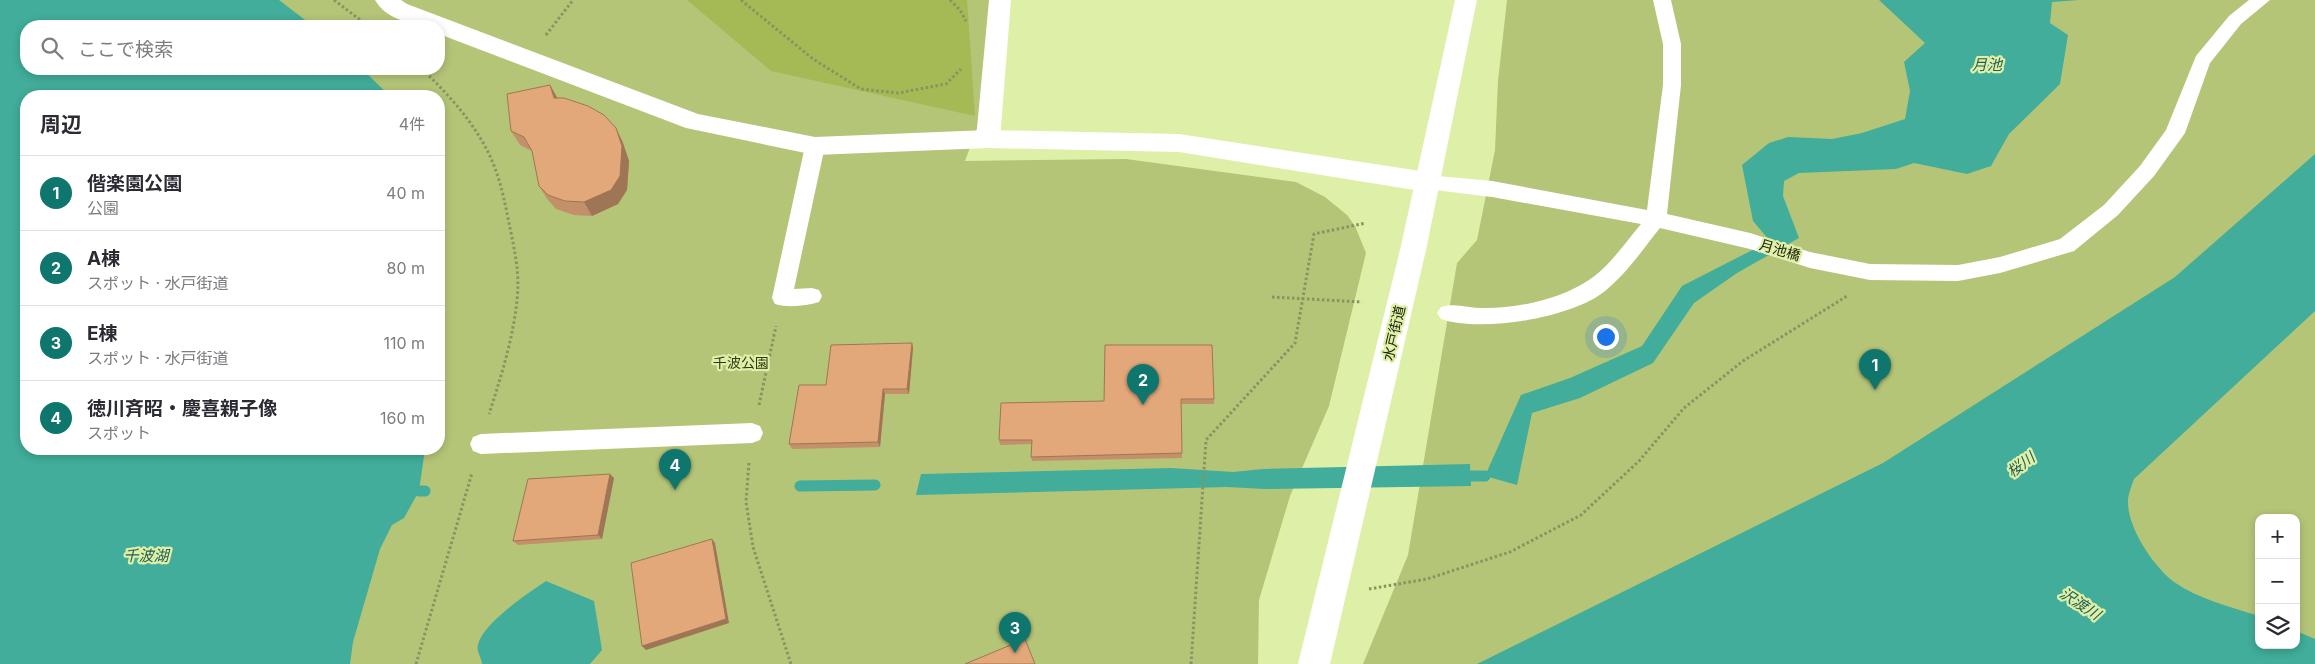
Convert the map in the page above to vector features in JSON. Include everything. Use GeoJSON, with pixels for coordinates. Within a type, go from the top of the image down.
{"type":"FeatureCollection","features":[{"type":"Feature","properties":{"kind":"street"},"geometry":{"type":"LineString","coordinates":[[386,0],[399,10],[426,20]]}},
{"type":"Feature","properties":{"kind":"street"},"geometry":{"type":"LineString","coordinates":[[988,139],[1000,0]]}},
{"type":"Feature","properties":{"kind":"street","name":"水戸街道"},"geometry":{"type":"LineString","coordinates":[[1314,664],[1413,250],[1444,114],[1466,0]]}},
{"type":"Feature","properties":{"kind":"street"},"geometry":{"type":"LineString","coordinates":[[445,27],[695,122],[815,146],[988,139],[1179,143],[1427,182]]}},
{"type":"Feature","properties":{"kind":"lane"},"geometry":{"type":"LineString","coordinates":[[1448,312],[1486,317],[1524,312],[1562,302],[1597,286],[1624,259],[1656,219],[1672,85],[1672,44],[1662,0]]}},
{"type":"Feature","properties":{"kind":"lane","name":"月池橋"},"geometry":{"type":"LineString","coordinates":[[1427,182],[1492,189],[1656,219],[1750,241],[1810,260],[1870,272],[1958,273],[2000,265],[2067,245],[2111,210],[2147,172],[2175,133],[2202,62],[2235,20],[2261,0]]}},
{"type":"Feature","properties":{"kind":"lane"},"geometry":{"type":"LineString","coordinates":[[812,296],[782,298],[815,146]]}},
{"type":"Feature","properties":{"kind":"lane"},"geometry":{"type":"LineString","coordinates":[[481,444],[752,433]]}},
{"type":"Feature","properties":{"kind":"path"},"geometry":{"type":"LineString","coordinates":[[334,0],[362,20]]}},
{"type":"Feature","properties":{"kind":"path"},"geometry":{"type":"LineString","coordinates":[[529,58],[573,0]]}},
{"type":"Feature","properties":{"kind":"path"},"geometry":{"type":"LineString","coordinates":[[741,0],[813,58],[861,89],[898,93],[946,84],[963,67]]}},
{"type":"Feature","properties":{"kind":"path"},"geometry":{"type":"LineString","coordinates":[[950,0],[960,10],[970,28]]}},
{"type":"Feature","properties":{"kind":"path"},"geometry":{"type":"LineString","coordinates":[[428,75],[443,90]]}},
{"type":"Feature","properties":{"kind":"path"},"geometry":{"type":"LineString","coordinates":[[416,664],[512,336],[518,280],[502,190],[487,150],[445,93]]}},
{"type":"Feature","properties":{"kind":"path"},"geometry":{"type":"LineString","coordinates":[[1191,664],[1206,440],[1295,343],[1314,234],[1366,223]]}},
{"type":"Feature","properties":{"kind":"path"},"geometry":{"type":"LineString","coordinates":[[1330,596],[1427,579],[1510,552],[1581,515],[1639,461],[1684,408],[1743,361],[1842,301],[1870,272]]}},
{"type":"Feature","properties":{"kind":"path"},"geometry":{"type":"LineString","coordinates":[[1272,297],[1362,302]]}},
{"type":"Feature","properties":{"kind":"path"},"geometry":{"type":"LineString","coordinates":[[782,298],[752,433],[746,502],[751,538],[791,664]]}},
{"type":"Feature","properties":{"kind":"green space","name":"千波公園"},"geometry":{"type":"Polygon","coordinates":[[[0,0],[1000,0],[979,123],[965,161],[1126,159],[1296,182],[1325,197],[1347,215],[1355,226],[1366,253],[1329,406],[1290,496],[1259,600],[1258,664],[0,664],[0,0]]]}},
{"type":"Feature","properties":{"kind":"green space"},"geometry":{"type":"Polygon","coordinates":[[[687,0],[967,0],[975,116],[771,71],[687,0]]]}},
{"type":"Feature","properties":{"kind":"green space"},"geometry":{"type":"Polygon","coordinates":[[[1507,0],[2315,0],[2315,664],[1363,664],[1408,555],[1457,263],[1477,240],[1495,150],[1498,81],[1507,0]]]}},
{"type":"Feature","properties":{"kind":"water","name":"千波湖"},"geometry":{"type":"Polygon","coordinates":[[[0,0],[279,0],[305,20],[20,20],[20,75],[368,75],[384,90],[20,90],[20,455],[424,455],[419,491],[404,518],[392,525],[380,549],[353,642],[350,664],[0,664],[0,0]]]}},
{"type":"Feature","properties":{"kind":"water","name":"月池"},"geometry":{"type":"Polygon","coordinates":[[[1879,0],[2079,0],[2052,2],[2050,23],[2068,35],[2060,84],[2009,134],[1991,166],[1967,174],[1914,163],[1896,169],[1799,173],[1784,181],[1783,196],[1799,238],[1737,273],[1694,303],[1653,363],[1580,398],[1532,413],[1517,485],[1485,476],[1521,395],[1570,378],[1642,346],[1682,286],[1770,241],[1753,221],[1742,165],[1769,143],[1788,137],[1832,139],[1862,133],[1905,119],[1910,91],[1904,62],[1925,43],[1879,0]]]}},
{"type":"Feature","properties":{"kind":"water"},"geometry":{"type":"Polygon","coordinates":[[[2315,154],[2315,311],[2134,479],[2128,501],[2132,522],[2143,545],[2158,566],[2174,582],[2193,593],[2215,602],[2255,615],[2255,649],[2300,649],[2300,633],[2315,639],[2315,664],[1477,664],[1883,463],[2175,277],[2315,154]]]}},
{"type":"Feature","properties":{"kind":"water"},"geometry":{"type":"Polygon","coordinates":[[[1470,464],[1471,486],[1265,489],[1227,487],[916,495],[921,474],[1171,468],[1233,472],[1263,469],[1470,464]]]}},
{"type":"Feature","properties":{"kind":"water"},"geometry":{"type":"Polygon","coordinates":[[[546,581],[594,601],[602,650],[590,664],[482,664],[478,652],[481,637],[507,610],[546,581]]]}},
{"type":"Feature","properties":{"kind":"building"},"geometry":{"type":"Polygon","coordinates":[[[550,85],[554,98],[564,98],[588,106],[604,115],[616,128],[622,146],[620,176],[611,190],[584,202],[565,201],[548,195],[539,186],[532,151],[524,137],[511,131],[507,94],[550,85]]]}},
{"type":"Feature","properties":{"kind":"building"},"geometry":{"type":"Polygon","coordinates":[[[912,343],[907,389],[883,389],[878,442],[789,444],[799,385],[826,385],[831,345],[912,343]]]}},
{"type":"Feature","properties":{"kind":"building"},"geometry":{"type":"Polygon","coordinates":[[[1105,345],[1212,345],[1214,399],[1181,399],[1182,453],[1031,457],[1032,440],[999,440],[1001,403],[1104,401],[1105,345]]]}},
{"type":"Feature","properties":{"kind":"building"},"geometry":{"type":"Polygon","coordinates":[[[610,474],[598,535],[513,541],[528,479],[610,474]]]}},
{"type":"Feature","properties":{"kind":"building"},"geometry":{"type":"Polygon","coordinates":[[[712,539],[726,619],[642,646],[631,563],[712,539]]]}},
{"type":"Feature","properties":{"kind":"building"},"geometry":{"type":"Polygon","coordinates":[[[1025,639],[1035,664],[965,664],[1025,639]]]}},
{"type":"Feature","properties":{"kind":"waterway"},"geometry":{"type":"LineString","coordinates":[[1472,476],[1485,476]]}},
{"type":"Feature","properties":{"kind":"waterway"},"geometry":{"type":"LineString","coordinates":[[800,486],[875,485]]}},
{"type":"Feature","properties":{"kind":"waterway"},"geometry":{"type":"LineString","coordinates":[[419,491],[425,491]]}},
{"type":"Feature","properties":{"kind":"place","name":"偕楽園公園"},"geometry":{"type":"Point","coordinates":[1875,390]}},
{"type":"Feature","properties":{"kind":"place","name":"A棟"},"geometry":{"type":"Point","coordinates":[1143,405]}},
{"type":"Feature","properties":{"kind":"place","name":"徳川斉昭・慶喜親子像"},"geometry":{"type":"Point","coordinates":[675,490]}},
{"type":"Feature","properties":{"kind":"place","name":"E棟"},"geometry":{"type":"Point","coordinates":[1015,653]}},
{"type":"Feature","properties":{"kind":"water label","name":"桜川"},"geometry":{"type":"Point","coordinates":[2021,465]}},
{"type":"Feature","properties":{"kind":"water label","name":"沢渡川"},"geometry":{"type":"Point","coordinates":[2080,604]}}]}
